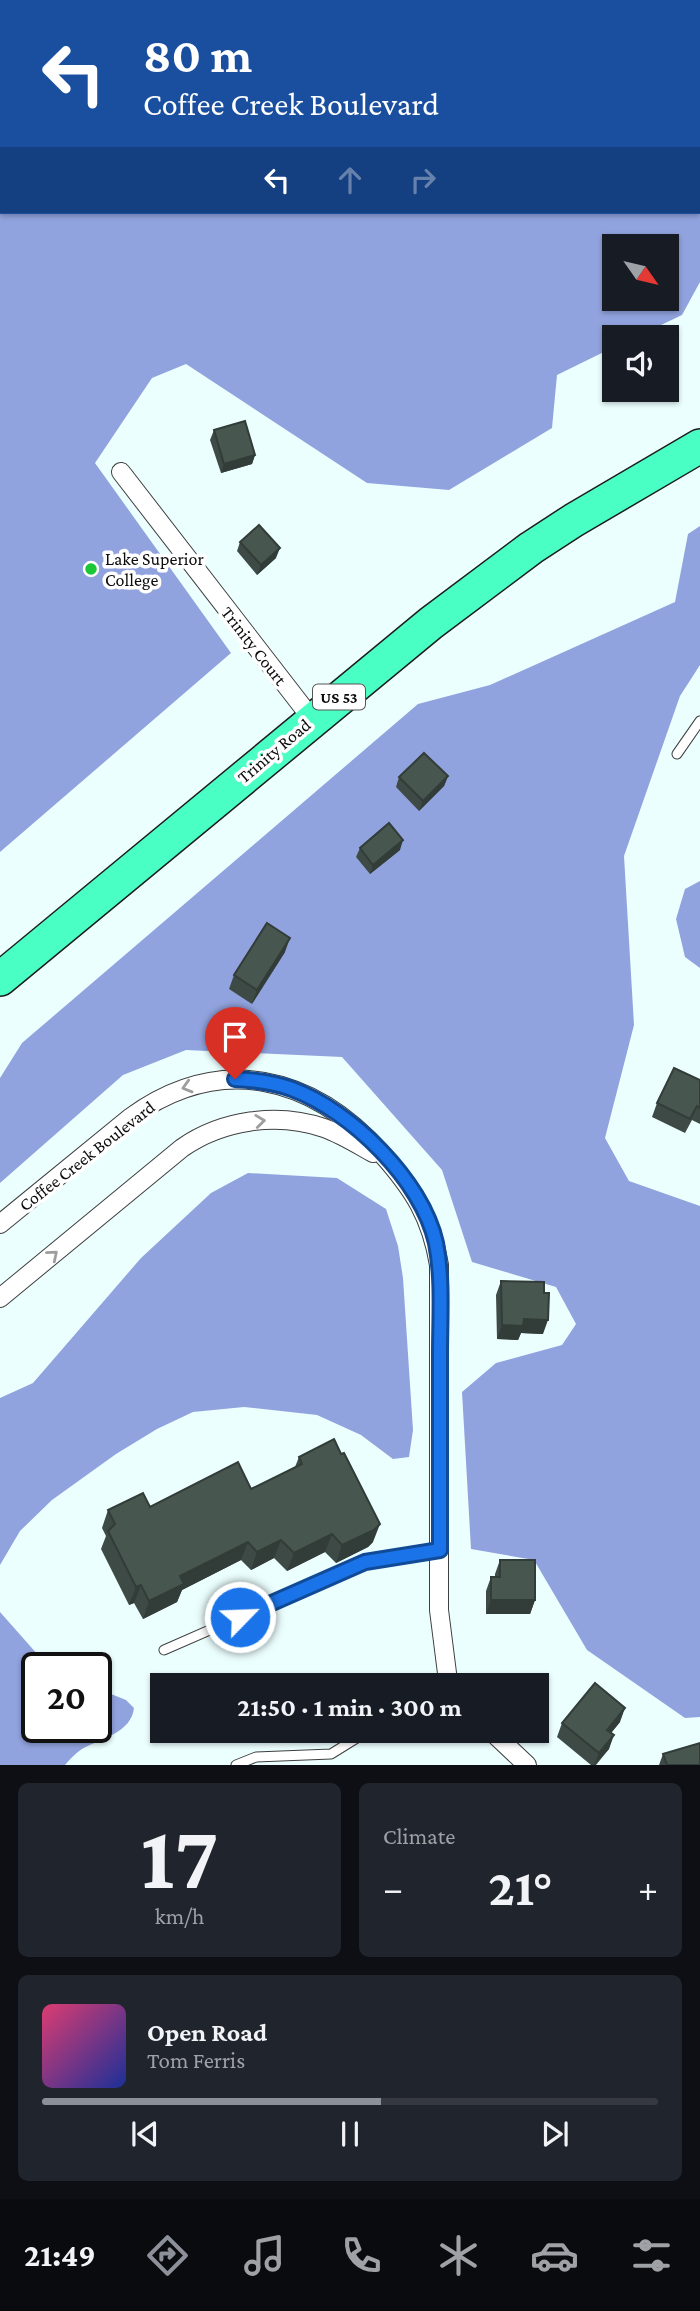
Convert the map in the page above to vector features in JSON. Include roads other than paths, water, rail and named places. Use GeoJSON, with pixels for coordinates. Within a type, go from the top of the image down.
{"type":"FeatureCollection","features":[{"type":"Feature","properties":{"kind":"highway","name":"Trinity Road"},"geometry":{"type":"LineString","coordinates":[[0,979],[431,623],[531,548],[618,493],[700,446]]}},
{"type":"Feature","properties":{"kind":"street","name":"Trinity Court"},"geometry":{"type":"LineString","coordinates":[[121,472],[312,719]]}},
{"type":"Feature","properties":{"kind":"street","name":"Coffee Creek Boulevard"},"geometry":{"type":"LineString","coordinates":[[0,1224],[150,1104],[188,1086],[214,1081],[257,1080],[305,1095],[351,1124],[396,1169],[414,1192],[422,1208],[435,1241],[439,1265],[439,1610],[446,1673]]}},
{"type":"Feature","properties":{"kind":"street","name":"Coffee Creek Boulevard"},"geometry":{"type":"LineString","coordinates":[[0,1298],[182,1148],[216,1130],[265,1120],[302,1123],[341,1135],[396,1169]]}},
{"type":"Feature","properties":{"kind":"street"},"geometry":{"type":"LineString","coordinates":[[504,1743],[527,1765]]}},
{"type":"Feature","properties":{"kind":"lane"},"geometry":{"type":"LineString","coordinates":[[677,754],[700,720]]}},
{"type":"Feature","properties":{"kind":"lane"},"geometry":{"type":"LineString","coordinates":[[164,1650],[365,1562],[440,1550]]}},
{"type":"Feature","properties":{"kind":"lane"},"geometry":{"type":"LineString","coordinates":[[236,1765],[256,1757],[331,1754],[349,1743]]}},
{"type":"Feature","properties":{"kind":"place","name":"Lake Superior College"},"geometry":{"type":"Point","coordinates":[91,569]}}]}
